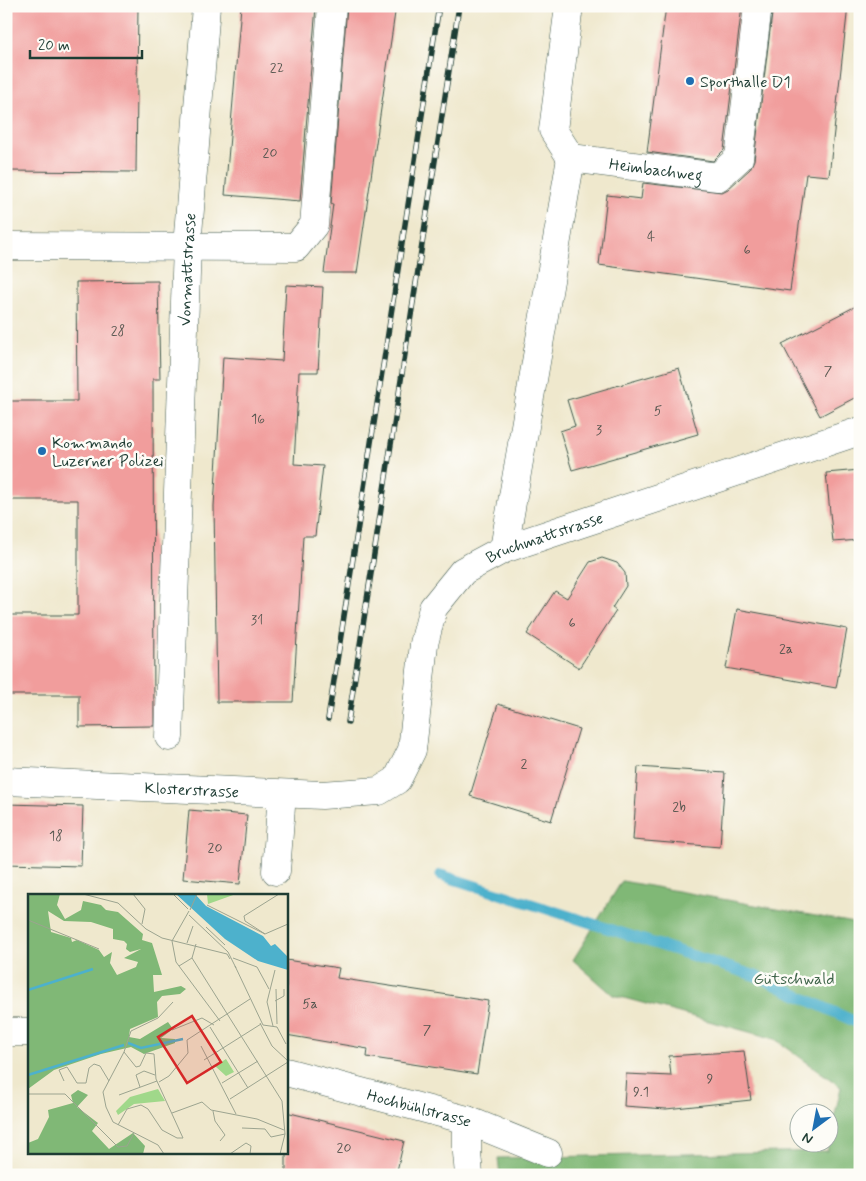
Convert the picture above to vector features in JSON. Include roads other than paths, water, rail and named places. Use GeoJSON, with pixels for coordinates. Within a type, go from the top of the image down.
{"type":"FeatureCollection","features":[{"type":"Feature","properties":{"kind":"street","name":"Vonmattstrasse"},"geometry":{"type":"LineString","coordinates":[[169,737],[187,246],[206,6]]}},
{"type":"Feature","properties":{"kind":"street"},"geometry":{"type":"LineString","coordinates":[[6,246],[296,247],[314,225],[332,6]]}},
{"type":"Feature","properties":{"kind":"street"},"geometry":{"type":"LineString","coordinates":[[504,549],[571,158],[553,130],[569,6]]}},
{"type":"Feature","properties":{"kind":"street","name":"Heimbachweg"},"geometry":{"type":"LineString","coordinates":[[571,158],[718,177],[739,158],[758,6]]}},
{"type":"Feature","properties":{"kind":"street","name":"Bruchmattstrasse"},"geometry":{"type":"LineString","coordinates":[[379,791],[397,780],[412,750],[424,644],[434,608],[463,571],[504,549],[860,431]]}},
{"type":"Feature","properties":{"kind":"street","name":"Klosterstrasse"},"geometry":{"type":"LineString","coordinates":[[6,781],[282,794],[322,795],[379,791]]}},
{"type":"Feature","properties":{"kind":"street"},"geometry":{"type":"LineString","coordinates":[[276,870],[282,794]]}},
{"type":"Feature","properties":{"kind":"street"},"geometry":{"type":"LineString","coordinates":[[6,1032],[28,1032]]}},
{"type":"Feature","properties":{"kind":"street","name":"Hochbühlstrasse"},"geometry":{"type":"LineString","coordinates":[[288,1073],[467,1120],[548,1153]]}},
{"type":"Feature","properties":{"kind":"street"},"geometry":{"type":"LineString","coordinates":[[467,1120],[466,1153],[469,1175]]}},
{"type":"Feature","properties":{"kind":"waterway"},"geometry":{"type":"LineString","coordinates":[[441,875],[756,976],[860,1024]]}},
{"type":"Feature","properties":{"kind":"railway"},"geometry":{"type":"LineString","coordinates":[[328,719],[439,6]]}},
{"type":"Feature","properties":{"kind":"railway"},"geometry":{"type":"LineString","coordinates":[[348,722],[459,6]]}},
{"type":"Feature","properties":{"kind":"place","name":"Sporthalle D1"},"geometry":{"type":"Point","coordinates":[690,81]}},
{"type":"Feature","properties":{"kind":"place","name":"Kommando Luzerner Polizei"},"geometry":{"type":"Point","coordinates":[42,451]}},
{"type":"Feature","properties":{"kind":"park label","name":"Gütschwald"},"geometry":{"type":"Point","coordinates":[794,978]}}]}
